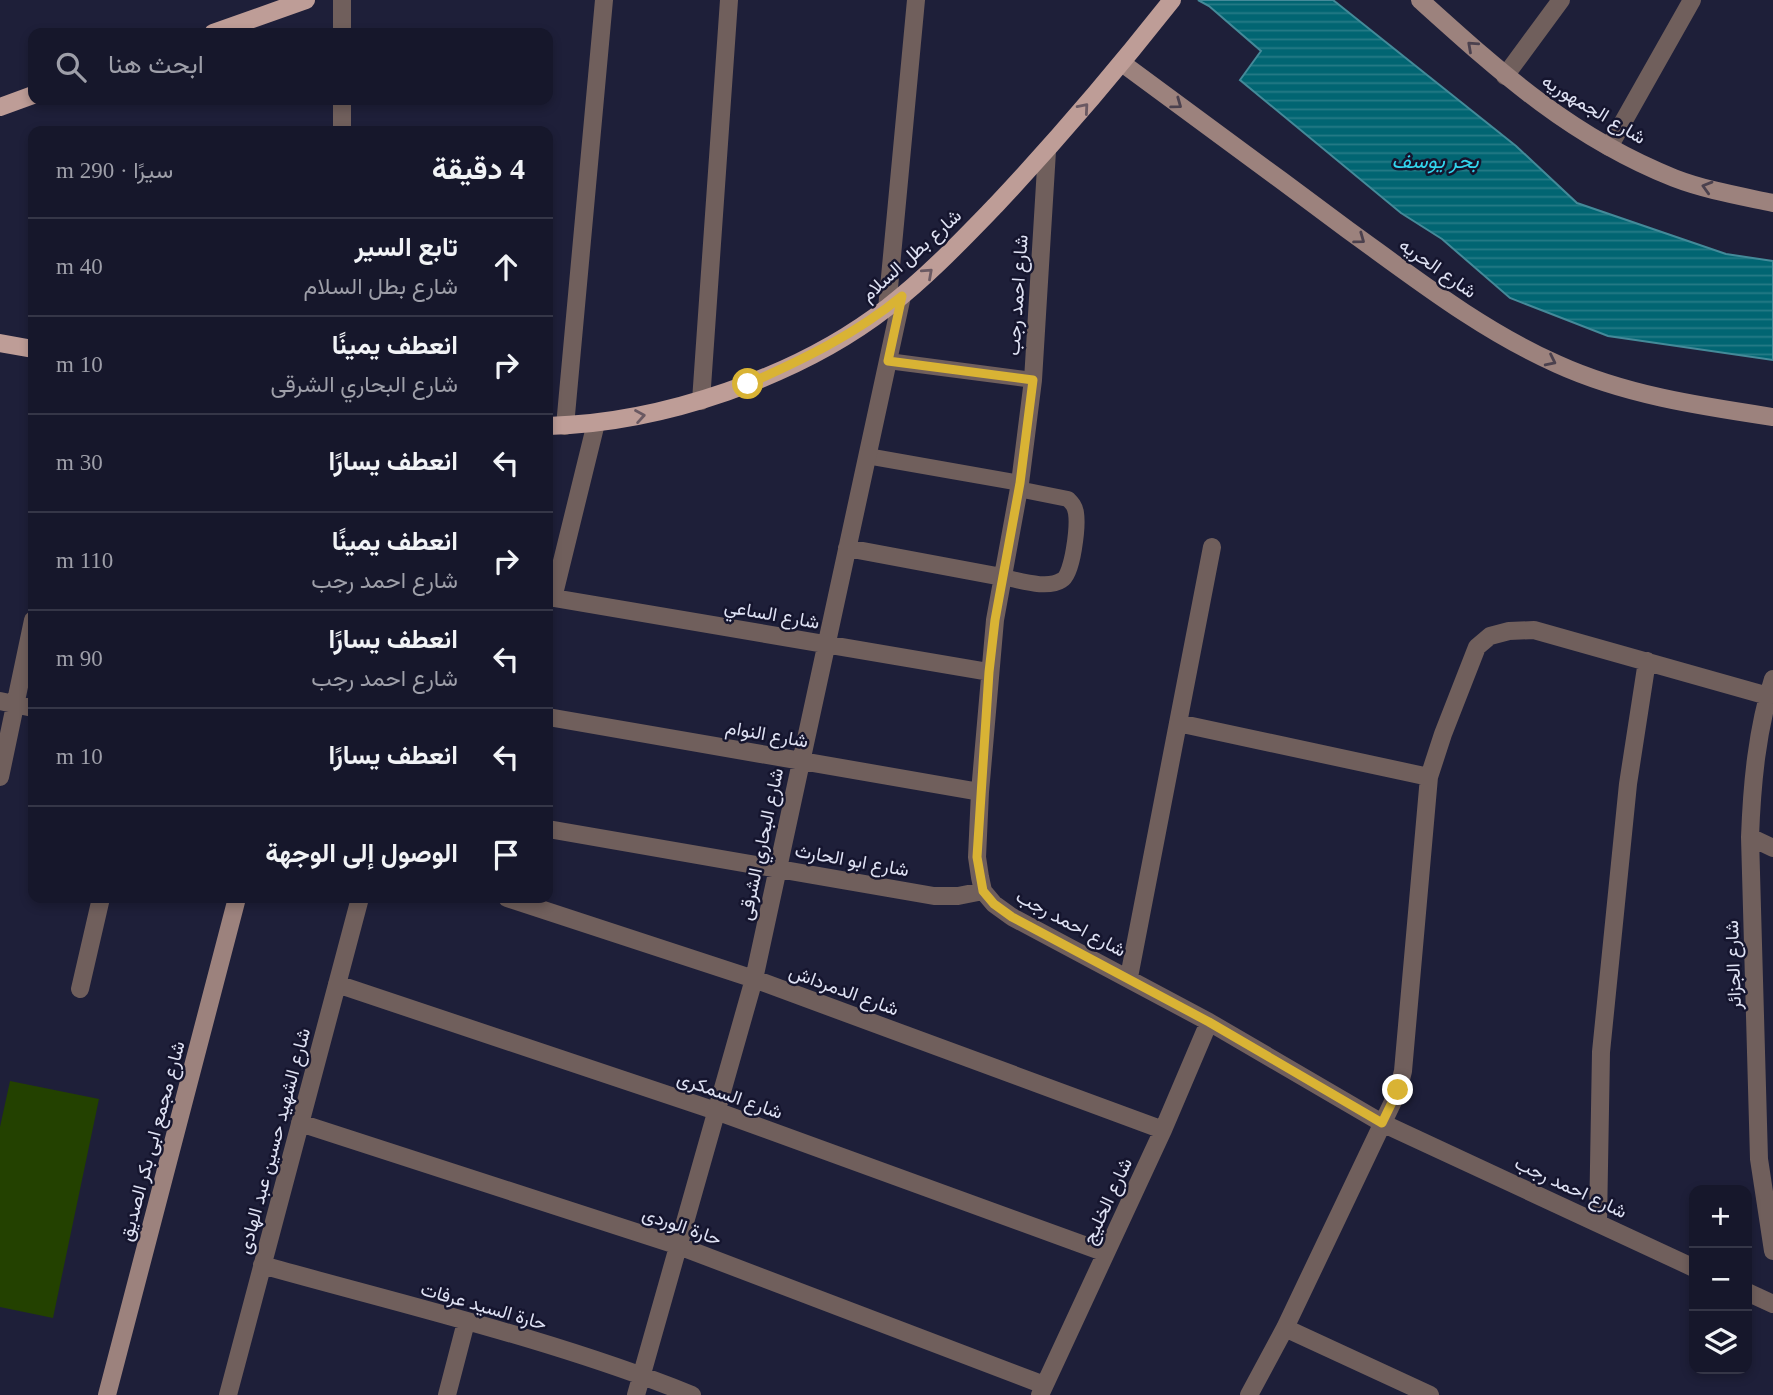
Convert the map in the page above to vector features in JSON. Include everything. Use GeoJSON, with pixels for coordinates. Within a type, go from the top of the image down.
{"type":"FeatureCollection","features":[{"type":"Feature","properties":{"kind":"main road"},"geometry":{"type":"LineString","coordinates":[[224,28],[273,6],[306,0]]}},
{"type":"Feature","properties":{"kind":"main road","name":"شارع بطل السلام"},"geometry":{"type":"LineString","coordinates":[[556,426],[596,423],[649,414],[701,401],[802,360],[887,309],[954,249],[1047,151],[1172,0]]}},
{"type":"Feature","properties":{"kind":"main road"},"geometry":{"type":"LineString","coordinates":[[0,107],[28,97]]}},
{"type":"Feature","properties":{"kind":"main road"},"geometry":{"type":"LineString","coordinates":[[0,344],[28,348]]}},
{"type":"Feature","properties":{"kind":"street"},"geometry":{"type":"LineString","coordinates":[[342,0],[342,28]]}},
{"type":"Feature","properties":{"kind":"street"},"geometry":{"type":"LineString","coordinates":[[556,426],[604,0]]}},
{"type":"Feature","properties":{"kind":"street"},"geometry":{"type":"LineString","coordinates":[[701,401],[729,0]]}},
{"type":"Feature","properties":{"kind":"street"},"geometry":{"type":"LineString","coordinates":[[887,309],[916,0]]}},
{"type":"Feature","properties":{"kind":"street","name":"شارع الجمهوريه"},"geometry":{"type":"LineString","coordinates":[[1420,0],[1505,76],[1555,114],[1609,147],[1675,178],[1773,204]]}},
{"type":"Feature","properties":{"kind":"street"},"geometry":{"type":"LineString","coordinates":[[1505,76],[1561,0]]}},
{"type":"Feature","properties":{"kind":"street"},"geometry":{"type":"LineString","coordinates":[[1609,147],[1692,0]]}},
{"type":"Feature","properties":{"kind":"street","name":"شارع الحريه"},"geometry":{"type":"LineString","coordinates":[[1122,63],[1439,296],[1497,334],[1559,365],[1625,389],[1773,417]]}},
{"type":"Feature","properties":{"kind":"street"},"geometry":{"type":"LineString","coordinates":[[342,105],[342,126]]}},
{"type":"Feature","properties":{"kind":"street","name":"شارع احمد رجب"},"geometry":{"type":"LineString","coordinates":[[1047,151],[1033,380],[989,672],[979,792],[977,857],[983,891],[994,904],[1012,917],[1129,977],[1382,1123],[1689,1266]]}},
{"type":"Feature","properties":{"kind":"street","name":"شارع البحاري الشرقى"},"geometry":{"type":"LineString","coordinates":[[636,1395],[754,979],[902,296]]}},
{"type":"Feature","properties":{"kind":"street"},"geometry":{"type":"LineString","coordinates":[[553,587],[596,423]]}},
{"type":"Feature","properties":{"kind":"street"},"geometry":{"type":"LineString","coordinates":[[1129,977],[1212,547]]}},
{"type":"Feature","properties":{"kind":"street"},"geometry":{"type":"LineString","coordinates":[[846,548],[1002,578]]}},
{"type":"Feature","properties":{"kind":"street","name":"شارع الساعي"},"geometry":{"type":"LineString","coordinates":[[553,599],[989,672]]}},
{"type":"Feature","properties":{"kind":"street"},"geometry":{"type":"LineString","coordinates":[[1250,1395],[1285,1328],[1398,1090],[1403,1071],[1429,777],[1477,647],[1490,636],[1509,631],[1534,630],[1647,661],[1770,687]]}},
{"type":"Feature","properties":{"kind":"street"},"geometry":{"type":"LineString","coordinates":[[0,777],[28,646]]}},
{"type":"Feature","properties":{"kind":"street"},"geometry":{"type":"LineString","coordinates":[[1598,1223],[1602,1040],[1628,784],[1647,661]]}},
{"type":"Feature","properties":{"kind":"street","name":"شارع الجزائر"},"geometry":{"type":"LineString","coordinates":[[1770,687],[1758,743],[1750,837],[1759,1158],[1773,1251]]}},
{"type":"Feature","properties":{"kind":"street","name":"شارع النوام"},"geometry":{"type":"LineString","coordinates":[[553,718],[979,792]]}},
{"type":"Feature","properties":{"kind":"street"},"geometry":{"type":"LineString","coordinates":[[1178,723],[1429,777]]}},
{"type":"Feature","properties":{"kind":"street","name":"شارع ابو الحارث"},"geometry":{"type":"LineString","coordinates":[[553,830],[934,896],[958,896],[983,891]]}},
{"type":"Feature","properties":{"kind":"street"},"geometry":{"type":"LineString","coordinates":[[1750,837],[1773,848]]}},
{"type":"Feature","properties":{"kind":"street"},"geometry":{"type":"LineString","coordinates":[[80,989],[100,903]]}},
{"type":"Feature","properties":{"kind":"street","name":"شارع مجمع ابى بكر الصديق"},"geometry":{"type":"LineString","coordinates":[[107,1395],[236,903]]}},
{"type":"Feature","properties":{"kind":"street","name":"شارع الشهيد حسين عبد الهادى"},"geometry":{"type":"LineString","coordinates":[[228,1395],[359,903]]}},
{"type":"Feature","properties":{"kind":"street","name":"شارع الدمرداش"},"geometry":{"type":"LineString","coordinates":[[522,903],[754,979],[1163,1130]]}},
{"type":"Feature","properties":{"kind":"street","name":"شارع السمكرى"},"geometry":{"type":"LineString","coordinates":[[337,984],[716,1111],[1106,1253]]}},
{"type":"Feature","properties":{"kind":"street","name":"شارع الخليج"},"geometry":{"type":"LineString","coordinates":[[1042,1390],[1163,1130],[1209,1022]]}},
{"type":"Feature","properties":{"kind":"street","name":"حارة الوردى"},"geometry":{"type":"LineString","coordinates":[[300,1123],[679,1246],[1042,1390]]}},
{"type":"Feature","properties":{"kind":"street","name":"حارة السيد عرفات"},"geometry":{"type":"LineString","coordinates":[[262,1265],[642,1375],[692,1395]]}},
{"type":"Feature","properties":{"kind":"street"},"geometry":{"type":"LineString","coordinates":[[1752,1294],[1773,1304]]}},
{"type":"Feature","properties":{"kind":"street"},"geometry":{"type":"LineString","coordinates":[[447,1395],[466,1322]]}},
{"type":"Feature","properties":{"kind":"street"},"geometry":{"type":"LineString","coordinates":[[1285,1328],[1430,1395]]}},
{"type":"Feature","properties":{"kind":"lane"},"geometry":{"type":"LineString","coordinates":[[888,361],[1033,380]]}},
{"type":"Feature","properties":{"kind":"lane"},"geometry":{"type":"LineString","coordinates":[[867,456],[1019,486],[1068,499],[1076,516],[1070,570],[1061,581],[1052,584],[1002,578]]}},
{"type":"Feature","properties":{"kind":"shaded area"},"geometry":{"type":"Polygon","coordinates":[[[10,1081],[99,1099],[53,1318],[0,1307],[0,1127],[10,1081]]]}},
{"type":"Feature","properties":{"kind":"water","name":"بحر يوسف"},"geometry":{"type":"Polygon","coordinates":[[[1198,0],[1333,0],[1516,146],[1577,203],[1726,254],[1773,261],[1773,360],[1608,336],[1510,298],[1442,239],[1401,213],[1240,80],[1261,51],[1209,6],[1198,0]]]}},
{"type":"Feature","properties":{"kind":"route"},"geometry":{"type":"LineString","coordinates":[[748,384],[802,360],[887,309],[902,296],[888,361],[1033,380],[1020,483],[995,620],[989,672],[979,792],[977,857],[983,891],[994,904],[1012,917],[1129,977],[1382,1123],[1398,1090]]}}]}
